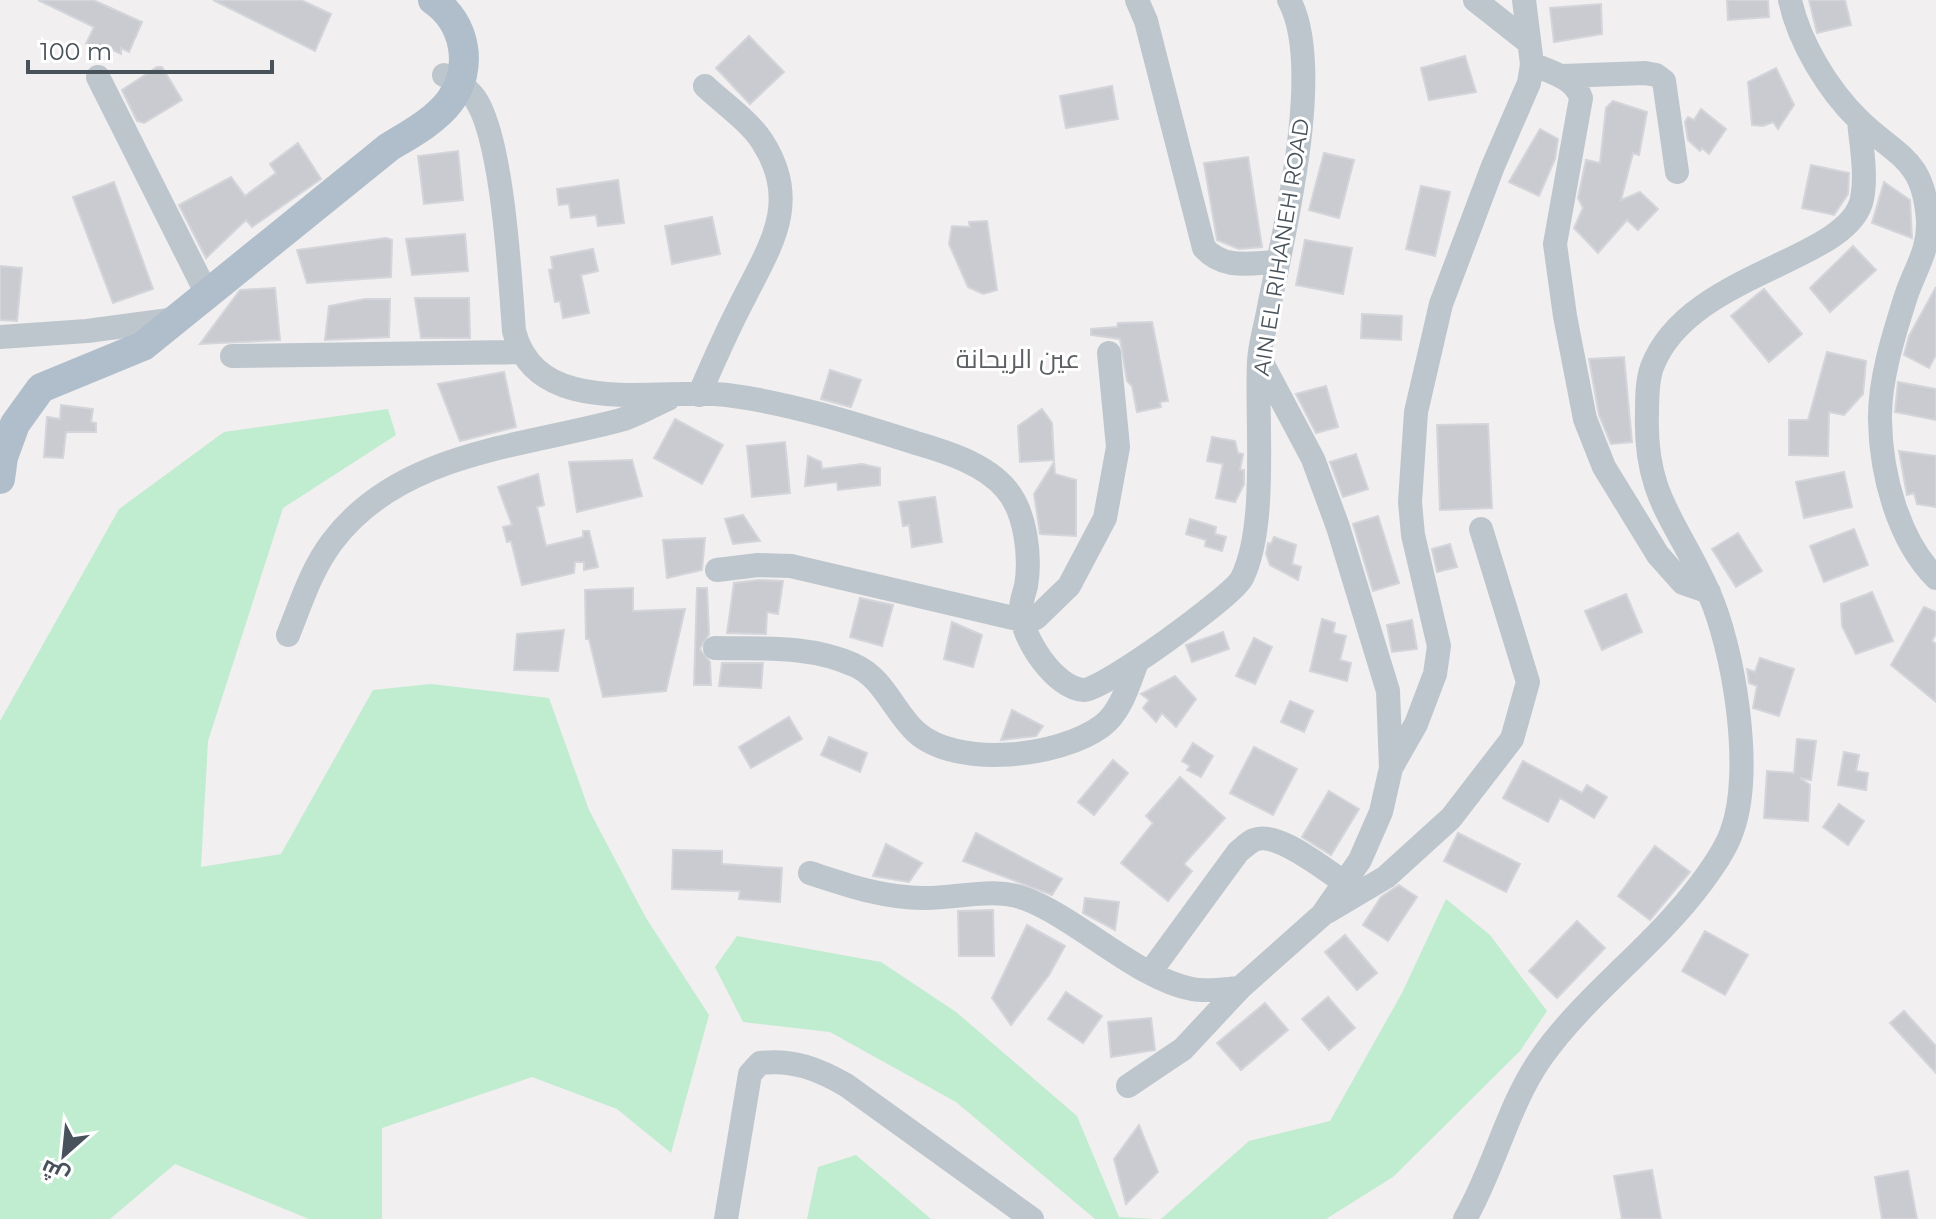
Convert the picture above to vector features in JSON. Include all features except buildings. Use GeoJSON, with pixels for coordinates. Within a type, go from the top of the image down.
{"type":"FeatureCollection","features":[{"type":"Feature","properties":{"kind":"main road"},"geometry":{"type":"LineString","coordinates":[[427,0],[448,54],[447,89]]}},
{"type":"Feature","properties":{"kind":"main road"},"geometry":{"type":"LineString","coordinates":[[0,479],[3,457],[15,424],[41,388],[122,357],[177,319],[206,292],[389,147],[417,130],[447,89],[465,53],[460,31],[447,9],[433,0]]}},
{"type":"Feature","properties":{"kind":"street"},"geometry":{"type":"LineString","coordinates":[[1137,0],[1146,21],[1204,248],[1214,259],[1231,264],[1277,262]]}},
{"type":"Feature","properties":{"kind":"street","name":"AIN EL RIHANEH ROAD"},"geometry":{"type":"LineString","coordinates":[[519,352],[541,375],[592,393],[614,396],[726,395],[860,427],[962,459],[990,474],[1008,490],[1027,548],[1023,608],[1039,657],[1058,679],[1071,688],[1086,690],[1099,687],[1233,590],[1241,579],[1253,541],[1259,452],[1259,357],[1302,112],[1305,73],[1302,31],[1289,0]]}},
{"type":"Feature","properties":{"kind":"street"},"geometry":{"type":"LineString","coordinates":[[1475,0],[1530,52],[1578,88],[1581,98],[1555,244],[1585,419],[1604,467],[1658,555],[1683,583],[1709,592]]}},
{"type":"Feature","properties":{"kind":"street"},"geometry":{"type":"LineString","coordinates":[[1322,915],[1360,860],[1381,812],[1391,768],[1423,706],[1435,674],[1439,646],[1413,535],[1409,467],[1426,360],[1460,249],[1523,102],[1530,52],[1524,0]]}},
{"type":"Feature","properties":{"kind":"street"},"geometry":{"type":"LineString","coordinates":[[1790,0],[1794,20],[1809,51],[1859,120],[1900,151],[1918,177],[1925,196],[1927,250],[1907,292],[1895,333],[1880,418],[1883,452],[1904,530],[1925,567],[1936,578]]}},
{"type":"Feature","properties":{"kind":"street"},"geometry":{"type":"LineString","coordinates":[[1562,76],[1645,73],[1656,75],[1664,81],[1677,172]]}},
{"type":"Feature","properties":{"kind":"street"},"geometry":{"type":"LineString","coordinates":[[98,77],[206,292]]}},
{"type":"Feature","properties":{"kind":"street"},"geometry":{"type":"LineString","coordinates":[[288,635],[313,572],[334,540],[371,503],[403,481],[499,447],[626,418],[688,394],[770,251],[779,224],[781,194],[775,165],[761,139],[705,86]]}},
{"type":"Feature","properties":{"kind":"street"},"geometry":{"type":"LineString","coordinates":[[232,356],[519,352],[514,331],[500,185],[483,116],[447,89]]}},
{"type":"Feature","properties":{"kind":"street"},"geometry":{"type":"LineString","coordinates":[[1465,1219],[1483,1188],[1522,1090],[1541,1058],[1567,1026],[1679,913],[1713,866],[1733,831],[1741,752],[1734,678],[1709,592],[1670,524],[1652,474],[1646,451],[1651,371],[1671,336],[1714,297],[1828,241],[1852,222],[1862,201],[1859,120]]}},
{"type":"Feature","properties":{"kind":"street"},"geometry":{"type":"LineString","coordinates":[[0,337],[75,332],[177,319]]}},
{"type":"Feature","properties":{"kind":"street"},"geometry":{"type":"LineString","coordinates":[[717,570],[758,565],[791,566],[1023,608],[1060,597],[1105,518],[1118,447],[1109,353]]}},
{"type":"Feature","properties":{"kind":"street"},"geometry":{"type":"LineString","coordinates":[[1259,357],[1313,459],[1338,527],[1388,691],[1391,768]]}},
{"type":"Feature","properties":{"kind":"street"},"geometry":{"type":"LineString","coordinates":[[1128,1086],[1183,1049],[1240,988],[1322,915],[1386,877],[1451,818],[1512,739],[1528,682],[1481,529]]}},
{"type":"Feature","properties":{"kind":"street"},"geometry":{"type":"LineString","coordinates":[[715,648],[800,649],[856,665],[875,679],[916,732],[932,743],[968,752],[1025,755],[1079,738],[1104,725],[1122,701],[1138,660]]}},
{"type":"Feature","properties":{"kind":"street"},"geometry":{"type":"LineString","coordinates":[[1151,971],[1238,852],[1255,839],[1273,839],[1287,845],[1345,883]]}},
{"type":"Feature","properties":{"kind":"street"},"geometry":{"type":"LineString","coordinates":[[810,873],[880,895],[920,898],[1002,894],[1023,897],[1061,916],[1151,971],[1193,990],[1240,988]]}},
{"type":"Feature","properties":{"kind":"street"},"geometry":{"type":"LineString","coordinates":[[726,1219],[750,1074],[760,1063],[776,1061],[823,1072],[846,1085],[981,1179],[1032,1219]]}},
{"type":"Feature","properties":{"kind":"green space"},"geometry":{"type":"Polygon","coordinates":[[[388,409],[396,435],[283,508],[208,741],[201,867],[281,854],[373,690],[431,684],[549,698],[589,810],[646,918],[709,1015],[671,1153],[617,1109],[532,1077],[382,1128],[382,1219],[309,1219],[175,1164],[110,1219],[0,1219],[0,721],[119,509],[224,432],[388,409]]]}},
{"type":"Feature","properties":{"kind":"green space"},"geometry":{"type":"Polygon","coordinates":[[[1446,899],[1490,935],[1547,1011],[1520,1051],[1393,1177],[1326,1219],[1161,1219],[1249,1141],[1330,1121],[1402,993],[1446,899]]]}},
{"type":"Feature","properties":{"kind":"green space"},"geometry":{"type":"Polygon","coordinates":[[[737,936],[881,962],[956,1012],[1077,1116],[1119,1217],[1156,1219],[1095,1219],[956,1102],[830,1032],[743,1022],[715,967],[737,936]]]}},
{"type":"Feature","properties":{"kind":"green space"},"geometry":{"type":"Polygon","coordinates":[[[856,1155],[931,1219],[807,1219],[818,1167],[856,1155]]]}},
{"type":"Feature","properties":{"kind":"district","name":"عين الريحانة"},"geometry":{"type":"Point","coordinates":[1018,359]}}]}
